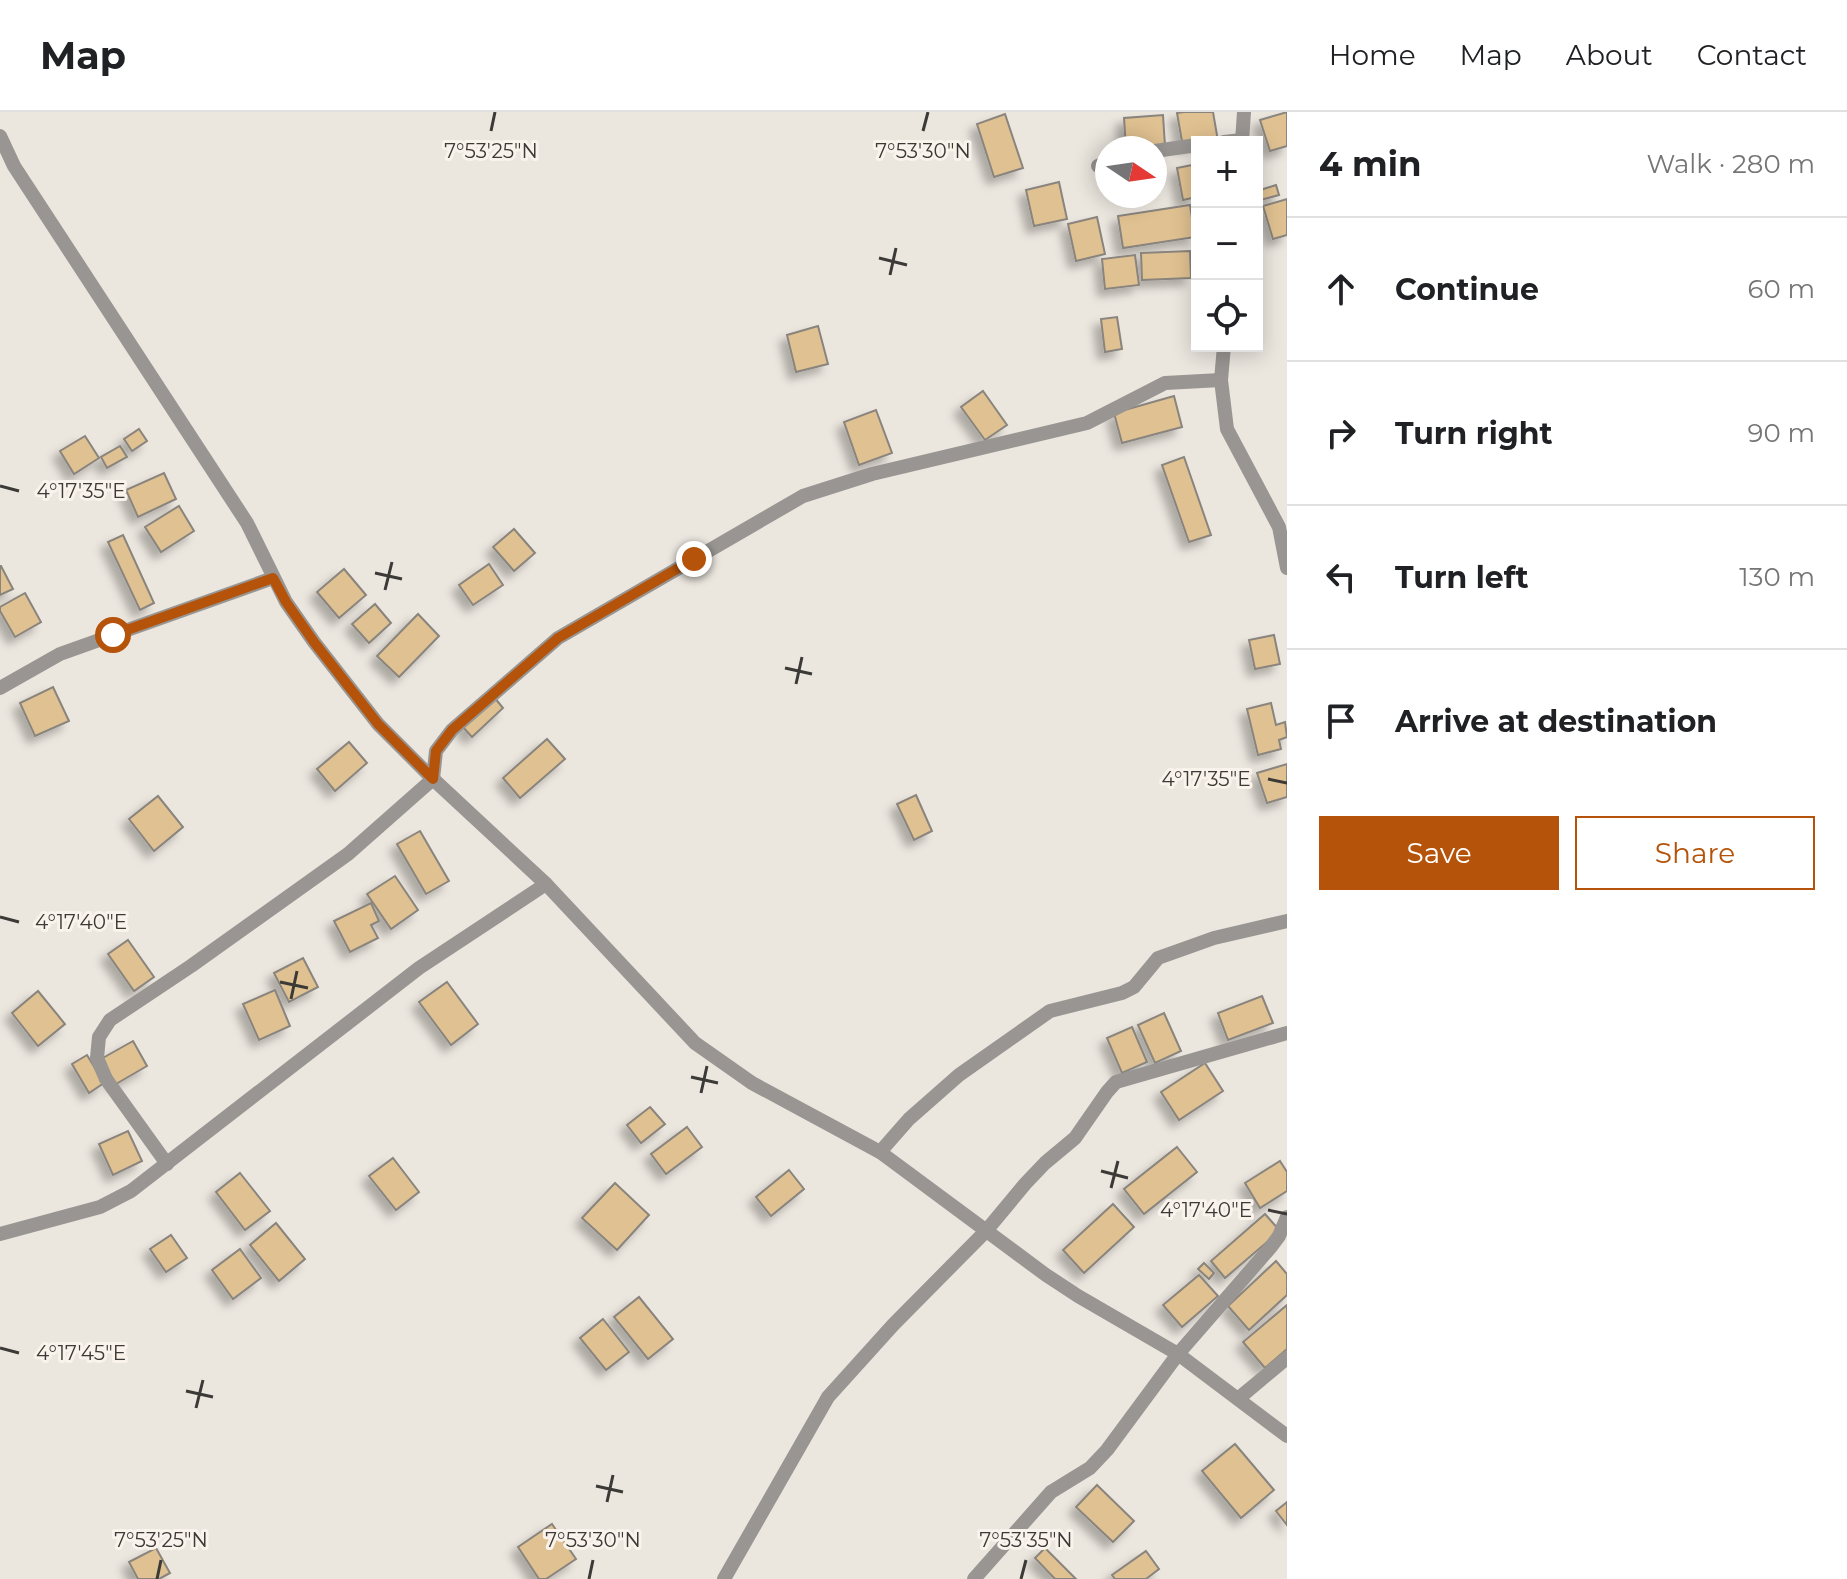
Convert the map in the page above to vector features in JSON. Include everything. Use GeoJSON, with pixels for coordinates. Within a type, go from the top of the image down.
{"type":"FeatureCollection","features":[{"type":"Feature","properties":{"kind":"street"},"geometry":{"type":"LineString","coordinates":[[1242,136],[1244,112]]}},
{"type":"Feature","properties":{"kind":"street"},"geometry":{"type":"LineString","coordinates":[[0,136],[14,166],[247,523],[286,602],[378,724],[546,884],[695,1043],[752,1083],[880,1152],[1046,1275],[1178,1354],[1287,1436]]}},
{"type":"Feature","properties":{"kind":"street"},"geometry":{"type":"LineString","coordinates":[[1167,149],[1191,146]]}},
{"type":"Feature","properties":{"kind":"street"},"geometry":{"type":"LineString","coordinates":[[1223,352],[1221,380],[1227,429],[1279,527],[1287,568]]}},
{"type":"Feature","properties":{"kind":"street"},"geometry":{"type":"LineString","coordinates":[[167,1164],[106,1079],[97,1058],[99,1037],[110,1020],[348,854],[433,779],[436,751],[452,730],[558,638],[803,496],[872,474],[1087,423],[1165,383],[1221,380]]}},
{"type":"Feature","properties":{"kind":"street"},"geometry":{"type":"LineString","coordinates":[[0,688],[60,654],[273,578]]}},
{"type":"Feature","properties":{"kind":"street"},"geometry":{"type":"LineString","coordinates":[[0,1234],[100,1207],[131,1191],[419,968],[546,884]]}},
{"type":"Feature","properties":{"kind":"street"},"geometry":{"type":"LineString","coordinates":[[880,1152],[909,1119],[959,1075],[1050,1011],[1122,993],[1134,987],[1158,958],[1214,938],[1287,921]]}},
{"type":"Feature","properties":{"kind":"street"},"geometry":{"type":"LineString","coordinates":[[724,1579],[828,1397],[893,1325],[986,1231],[1045,1163],[1075,1138],[1116,1082],[1287,1033]]}},
{"type":"Feature","properties":{"kind":"street"},"geometry":{"type":"LineString","coordinates":[[974,1579],[1051,1492],[1090,1468],[1107,1450],[1178,1354],[1270,1248],[1287,1217]]}},
{"type":"Feature","properties":{"kind":"street"},"geometry":{"type":"LineString","coordinates":[[1239,1398],[1287,1358]]}},
{"type":"Feature","properties":{"kind":"building"},"geometry":{"type":"Polygon","coordinates":[[[1213,112],[1217,136],[1191,136],[1191,144],[1183,147],[1177,113],[1213,112]]]}},
{"type":"Feature","properties":{"kind":"building"},"geometry":{"type":"Polygon","coordinates":[[[1287,112],[1287,146],[1270,151],[1260,120],[1287,112]]]}},
{"type":"Feature","properties":{"kind":"building"},"geometry":{"type":"Polygon","coordinates":[[[1005,114],[1023,168],[994,177],[977,124],[1005,114]]]}},
{"type":"Feature","properties":{"kind":"building"},"geometry":{"type":"Polygon","coordinates":[[[1163,115],[1164,136],[1125,136],[1124,118],[1163,115]]]}},
{"type":"Feature","properties":{"kind":"building"},"geometry":{"type":"Polygon","coordinates":[[[1191,165],[1191,198],[1183,200],[1177,168],[1191,165]]]}},
{"type":"Feature","properties":{"kind":"building"},"geometry":{"type":"Polygon","coordinates":[[[1059,182],[1067,219],[1034,226],[1026,190],[1059,182]]]}},
{"type":"Feature","properties":{"kind":"building"},"geometry":{"type":"Polygon","coordinates":[[[1276,185],[1279,195],[1263,199],[1263,189],[1276,185]]]}},
{"type":"Feature","properties":{"kind":"building"},"geometry":{"type":"Polygon","coordinates":[[[1287,199],[1287,235],[1273,239],[1263,206],[1287,199]]]}},
{"type":"Feature","properties":{"kind":"building"},"geometry":{"type":"Polygon","coordinates":[[[1190,205],[1191,238],[1123,248],[1118,216],[1190,205]]]}},
{"type":"Feature","properties":{"kind":"building"},"geometry":{"type":"Polygon","coordinates":[[[1097,217],[1105,254],[1076,261],[1068,224],[1097,217]]]}},
{"type":"Feature","properties":{"kind":"building"},"geometry":{"type":"Polygon","coordinates":[[[1190,251],[1191,278],[1142,280],[1141,253],[1190,251]]]}},
{"type":"Feature","properties":{"kind":"building"},"geometry":{"type":"Polygon","coordinates":[[[1135,255],[1139,285],[1105,289],[1102,259],[1135,255]]]}},
{"type":"Feature","properties":{"kind":"building"},"geometry":{"type":"Polygon","coordinates":[[[1117,317],[1122,349],[1105,352],[1101,319],[1117,317]]]}},
{"type":"Feature","properties":{"kind":"building"},"geometry":{"type":"Polygon","coordinates":[[[818,326],[828,364],[796,372],[787,335],[818,326]]]}},
{"type":"Feature","properties":{"kind":"building"},"geometry":{"type":"Polygon","coordinates":[[[983,391],[1007,425],[985,440],[961,407],[983,391]]]}},
{"type":"Feature","properties":{"kind":"building"},"geometry":{"type":"Polygon","coordinates":[[[1174,396],[1182,427],[1122,443],[1114,413],[1174,396]]]}},
{"type":"Feature","properties":{"kind":"building"},"geometry":{"type":"Polygon","coordinates":[[[876,410],[892,453],[859,465],[844,422],[876,410]]]}},
{"type":"Feature","properties":{"kind":"building"},"geometry":{"type":"Polygon","coordinates":[[[139,429],[147,441],[132,451],[124,439],[139,429]]]}},
{"type":"Feature","properties":{"kind":"building"},"geometry":{"type":"Polygon","coordinates":[[[85,436],[99,458],[74,474],[60,451],[85,436]]]}},
{"type":"Feature","properties":{"kind":"building"},"geometry":{"type":"Polygon","coordinates":[[[120,446],[127,457],[107,468],[101,457],[120,446]]]}},
{"type":"Feature","properties":{"kind":"building"},"geometry":{"type":"Polygon","coordinates":[[[1184,457],[1211,535],[1189,542],[1162,465],[1184,457]]]}},
{"type":"Feature","properties":{"kind":"building"},"geometry":{"type":"Polygon","coordinates":[[[164,473],[176,499],[138,517],[126,490],[164,473]]]}},
{"type":"Feature","properties":{"kind":"building"},"geometry":{"type":"Polygon","coordinates":[[[179,506],[194,531],[161,552],[145,527],[179,506]]]}},
{"type":"Feature","properties":{"kind":"building"},"geometry":{"type":"Polygon","coordinates":[[[514,529],[535,553],[514,571],[493,547],[514,529]]]}},
{"type":"Feature","properties":{"kind":"building"},"geometry":{"type":"Polygon","coordinates":[[[123,535],[154,603],[140,610],[108,542],[123,535]]]}},
{"type":"Feature","properties":{"kind":"building"},"geometry":{"type":"Polygon","coordinates":[[[489,564],[503,585],[473,605],[459,585],[489,564]]]}},
{"type":"Feature","properties":{"kind":"building"},"geometry":{"type":"Polygon","coordinates":[[[0,566],[13,589],[0,595],[0,566]]]}},
{"type":"Feature","properties":{"kind":"building"},"geometry":{"type":"Polygon","coordinates":[[[344,569],[366,595],[339,618],[317,592],[344,569]]]}},
{"type":"Feature","properties":{"kind":"building"},"geometry":{"type":"Polygon","coordinates":[[[25,593],[41,622],[15,637],[0,607],[25,593]]]}},
{"type":"Feature","properties":{"kind":"building"},"geometry":{"type":"Polygon","coordinates":[[[375,604],[391,623],[369,643],[352,624],[375,604]]]}},
{"type":"Feature","properties":{"kind":"building"},"geometry":{"type":"Polygon","coordinates":[[[418,614],[439,636],[399,677],[377,656],[418,614]]]}},
{"type":"Feature","properties":{"kind":"building"},"geometry":{"type":"Polygon","coordinates":[[[1274,635],[1280,664],[1255,669],[1249,640],[1274,635]]]}},
{"type":"Feature","properties":{"kind":"building"},"geometry":{"type":"Polygon","coordinates":[[[53,687],[69,721],[35,736],[20,703],[53,687]]]}},
{"type":"Feature","properties":{"kind":"building"},"geometry":{"type":"Polygon","coordinates":[[[494,697],[503,708],[472,737],[462,726],[494,697]]]}},
{"type":"Feature","properties":{"kind":"building"},"geometry":{"type":"Polygon","coordinates":[[[1271,703],[1276,725],[1285,722],[1287,737],[1279,740],[1281,749],[1258,755],[1247,709],[1271,703]]]}},
{"type":"Feature","properties":{"kind":"building"},"geometry":{"type":"Polygon","coordinates":[[[547,739],[565,759],[520,798],[503,778],[547,739]]]}},
{"type":"Feature","properties":{"kind":"building"},"geometry":{"type":"Polygon","coordinates":[[[349,742],[367,763],[335,791],[317,769],[349,742]]]}},
{"type":"Feature","properties":{"kind":"building"},"geometry":{"type":"Polygon","coordinates":[[[1287,764],[1287,797],[1267,803],[1257,773],[1287,764]]]}},
{"type":"Feature","properties":{"kind":"building"},"geometry":{"type":"Polygon","coordinates":[[[916,795],[932,831],[914,840],[897,804],[916,795]]]}},
{"type":"Feature","properties":{"kind":"building"},"geometry":{"type":"Polygon","coordinates":[[[158,796],[183,827],[154,851],[129,819],[158,796]]]}},
{"type":"Feature","properties":{"kind":"building"},"geometry":{"type":"Polygon","coordinates":[[[420,831],[449,881],[426,894],[397,844],[420,831]]]}},
{"type":"Feature","properties":{"kind":"building"},"geometry":{"type":"Polygon","coordinates":[[[395,876],[418,910],[391,929],[367,894],[395,876]]]}},
{"type":"Feature","properties":{"kind":"building"},"geometry":{"type":"Polygon","coordinates":[[[371,903],[379,921],[371,925],[378,938],[350,952],[334,921],[371,903]]]}},
{"type":"Feature","properties":{"kind":"building"},"geometry":{"type":"Polygon","coordinates":[[[128,940],[154,977],[134,991],[108,954],[128,940]]]}},
{"type":"Feature","properties":{"kind":"building"},"geometry":{"type":"Polygon","coordinates":[[[303,958],[318,987],[289,1002],[274,973],[303,958]]]}},
{"type":"Feature","properties":{"kind":"building"},"geometry":{"type":"Polygon","coordinates":[[[447,982],[478,1024],[451,1045],[419,1002],[447,982]]]}},
{"type":"Feature","properties":{"kind":"building"},"geometry":{"type":"Polygon","coordinates":[[[275,990],[290,1026],[259,1040],[243,1004],[275,990]]]}},
{"type":"Feature","properties":{"kind":"building"},"geometry":{"type":"Polygon","coordinates":[[[38,991],[65,1024],[38,1046],[12,1013],[38,991]]]}},
{"type":"Feature","properties":{"kind":"building"},"geometry":{"type":"Polygon","coordinates":[[[1262,996],[1273,1023],[1228,1040],[1218,1013],[1262,996]]]}},
{"type":"Feature","properties":{"kind":"building"},"geometry":{"type":"Polygon","coordinates":[[[1164,1013],[1181,1051],[1155,1063],[1138,1025],[1164,1013]]]}},
{"type":"Feature","properties":{"kind":"building"},"geometry":{"type":"Polygon","coordinates":[[[1132,1027],[1147,1062],[1122,1073],[1107,1038],[1132,1027]]]}},
{"type":"Feature","properties":{"kind":"building"},"geometry":{"type":"Polygon","coordinates":[[[133,1041],[147,1066],[116,1084],[101,1059],[133,1041]]]}},
{"type":"Feature","properties":{"kind":"building"},"geometry":{"type":"Polygon","coordinates":[[[87,1055],[104,1083],[89,1093],[72,1064],[87,1055]]]}},
{"type":"Feature","properties":{"kind":"building"},"geometry":{"type":"Polygon","coordinates":[[[1205,1063],[1223,1091],[1179,1120],[1161,1092],[1205,1063]]]}},
{"type":"Feature","properties":{"kind":"building"},"geometry":{"type":"Polygon","coordinates":[[[650,1107],[665,1124],[641,1143],[627,1125],[650,1107]]]}},
{"type":"Feature","properties":{"kind":"building"},"geometry":{"type":"Polygon","coordinates":[[[687,1127],[702,1147],[666,1174],[651,1154],[687,1127]]]}},
{"type":"Feature","properties":{"kind":"building"},"geometry":{"type":"Polygon","coordinates":[[[128,1131],[142,1161],[113,1175],[99,1144],[128,1131]]]}},
{"type":"Feature","properties":{"kind":"building"},"geometry":{"type":"Polygon","coordinates":[[[1177,1147],[1197,1172],[1144,1214],[1124,1189],[1177,1147]]]}},
{"type":"Feature","properties":{"kind":"building"},"geometry":{"type":"Polygon","coordinates":[[[393,1158],[419,1192],[396,1210],[369,1176],[393,1158]]]}},
{"type":"Feature","properties":{"kind":"building"},"geometry":{"type":"Polygon","coordinates":[[[1280,1161],[1287,1172],[1287,1191],[1260,1208],[1245,1183],[1280,1161]]]}},
{"type":"Feature","properties":{"kind":"building"},"geometry":{"type":"Polygon","coordinates":[[[789,1170],[804,1189],[771,1216],[756,1197],[789,1170]]]}},
{"type":"Feature","properties":{"kind":"building"},"geometry":{"type":"Polygon","coordinates":[[[240,1173],[270,1211],[245,1230],[216,1192],[240,1173]]]}},
{"type":"Feature","properties":{"kind":"building"},"geometry":{"type":"Polygon","coordinates":[[[615,1183],[649,1215],[617,1250],[582,1218],[615,1183]]]}},
{"type":"Feature","properties":{"kind":"building"},"geometry":{"type":"Polygon","coordinates":[[[1113,1204],[1134,1227],[1084,1273],[1063,1250],[1113,1204]]]}},
{"type":"Feature","properties":{"kind":"building"},"geometry":{"type":"Polygon","coordinates":[[[1265,1214],[1280,1231],[1225,1278],[1211,1261],[1265,1214]]]}},
{"type":"Feature","properties":{"kind":"building"},"geometry":{"type":"Polygon","coordinates":[[[276,1223],[305,1259],[279,1281],[250,1245],[276,1223]]]}},
{"type":"Feature","properties":{"kind":"building"},"geometry":{"type":"Polygon","coordinates":[[[171,1235],[187,1258],[166,1272],[150,1249],[171,1235]]]}},
{"type":"Feature","properties":{"kind":"building"},"geometry":{"type":"Polygon","coordinates":[[[240,1249],[261,1278],[233,1299],[212,1270],[240,1249]]]}},
{"type":"Feature","properties":{"kind":"building"},"geometry":{"type":"Polygon","coordinates":[[[1276,1261],[1287,1274],[1287,1295],[1249,1330],[1228,1306],[1276,1261]]]}},
{"type":"Feature","properties":{"kind":"building"},"geometry":{"type":"Polygon","coordinates":[[[1204,1263],[1214,1273],[1209,1279],[1198,1269],[1204,1263]]]}},
{"type":"Feature","properties":{"kind":"building"},"geometry":{"type":"Polygon","coordinates":[[[1199,1275],[1218,1296],[1182,1327],[1163,1305],[1199,1275]]]}},
{"type":"Feature","properties":{"kind":"building"},"geometry":{"type":"Polygon","coordinates":[[[639,1297],[673,1339],[648,1359],[614,1317],[639,1297]]]}},
{"type":"Feature","properties":{"kind":"building"},"geometry":{"type":"Polygon","coordinates":[[[1287,1305],[1287,1349],[1265,1368],[1243,1342],[1287,1305]]]}},
{"type":"Feature","properties":{"kind":"building"},"geometry":{"type":"Polygon","coordinates":[[[603,1319],[629,1352],[606,1370],[580,1338],[603,1319]]]}},
{"type":"Feature","properties":{"kind":"building"},"geometry":{"type":"Polygon","coordinates":[[[1235,1444],[1274,1490],[1241,1518],[1202,1471],[1235,1444]]]}},
{"type":"Feature","properties":{"kind":"building"},"geometry":{"type":"Polygon","coordinates":[[[1097,1485],[1134,1521],[1113,1542],[1076,1507],[1097,1485]]]}},
{"type":"Feature","properties":{"kind":"building"},"geometry":{"type":"Polygon","coordinates":[[[1287,1502],[1287,1525],[1276,1511],[1287,1502]]]}},
{"type":"Feature","properties":{"kind":"building"},"geometry":{"type":"Polygon","coordinates":[[[552,1524],[576,1559],[546,1579],[539,1579],[518,1547],[552,1524]]]}},
{"type":"Feature","properties":{"kind":"building"},"geometry":{"type":"Polygon","coordinates":[[[156,1548],[170,1573],[159,1579],[138,1579],[129,1562],[156,1548]]]}},
{"type":"Feature","properties":{"kind":"building"},"geometry":{"type":"Polygon","coordinates":[[[1045,1548],[1076,1579],[1055,1579],[1035,1558],[1045,1548]]]}},
{"type":"Feature","properties":{"kind":"building"},"geometry":{"type":"Polygon","coordinates":[[[1146,1551],[1159,1569],[1146,1579],[1115,1579],[1112,1575],[1146,1551]]]}},
{"type":"Feature","properties":{"kind":"route"},"geometry":{"type":"LineString","coordinates":[[113,635],[273,578],[314,642],[378,724],[433,779],[436,751],[452,730],[558,638],[694,559]]}}]}
